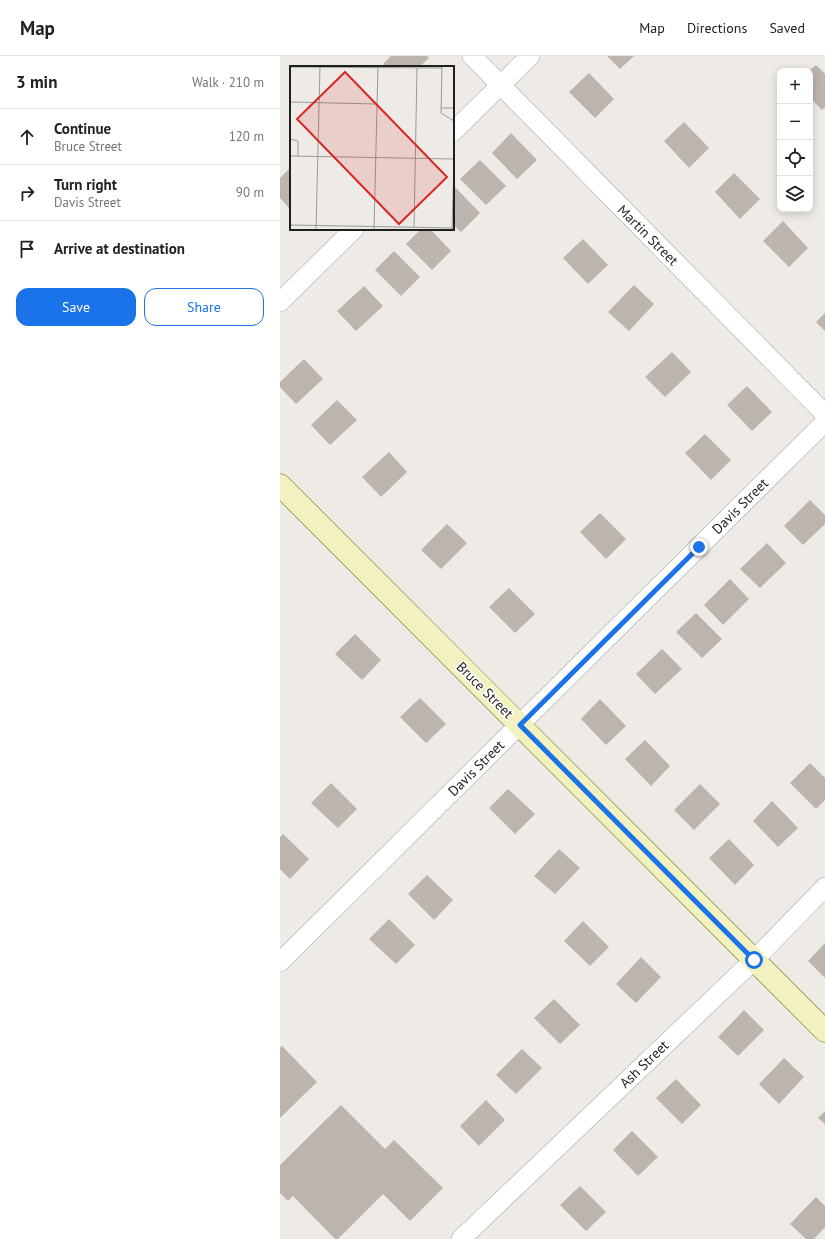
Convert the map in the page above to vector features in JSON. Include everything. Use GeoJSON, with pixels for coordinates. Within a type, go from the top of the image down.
{"type":"FeatureCollection","features":[{"type":"Feature","properties":{"kind":"street","name":"Martin Street"},"geometry":{"type":"LineString","coordinates":[[472,56],[825,414]]}},
{"type":"Feature","properties":{"kind":"street"},"geometry":{"type":"LineString","coordinates":[[454,131],[530,56]]}},
{"type":"Feature","properties":{"kind":"street"},"geometry":{"type":"LineString","coordinates":[[280,302],[353,230]]}},
{"type":"Feature","properties":{"kind":"street","name":"Davis Street"},"geometry":{"type":"LineString","coordinates":[[280,962],[825,422]]}},
{"type":"Feature","properties":{"kind":"street","name":"Bruce Street"},"geometry":{"type":"LineString","coordinates":[[280,485],[825,1031]]}},
{"type":"Feature","properties":{"kind":"street","name":"Ash Street"},"geometry":{"type":"LineString","coordinates":[[460,1239],[754,960],[825,887]]}},
{"type":"Feature","properties":{"kind":"building"},"geometry":{"type":"Polygon","coordinates":[[[391,56],[427,56],[429,58],[420,66],[385,66],[383,64],[391,56]]]}},
{"type":"Feature","properties":{"kind":"building"},"geometry":{"type":"Polygon","coordinates":[[[607,56],[634,56],[620,69],[607,56]]]}},
{"type":"Feature","properties":{"kind":"building"},"geometry":{"type":"Polygon","coordinates":[[[816,65],[825,74],[825,107],[822,110],[813,101],[812,68],[816,65]]]}},
{"type":"Feature","properties":{"kind":"building"},"geometry":{"type":"Polygon","coordinates":[[[589,73],[614,99],[595,118],[569,92],[589,73]]]}},
{"type":"Feature","properties":{"kind":"building"},"geometry":{"type":"Polygon","coordinates":[[[684,122],[709,148],[689,168],[664,141],[684,122]]]}},
{"type":"Feature","properties":{"kind":"building"},"geometry":{"type":"Polygon","coordinates":[[[511,133],[537,160],[517,179],[492,153],[511,133]]]}},
{"type":"Feature","properties":{"kind":"building"},"geometry":{"type":"Polygon","coordinates":[[[480,160],[506,186],[486,205],[460,179],[480,160]]]}},
{"type":"Feature","properties":{"kind":"building"},"geometry":{"type":"Polygon","coordinates":[[[290,168],[289,208],[280,198],[280,178],[290,168]]]}},
{"type":"Feature","properties":{"kind":"building"},"geometry":{"type":"Polygon","coordinates":[[[734,173],[760,199],[740,219],[715,192],[734,173]]]}},
{"type":"Feature","properties":{"kind":"building"},"geometry":{"type":"Polygon","coordinates":[[[454,188],[480,213],[461,232],[454,226],[454,188]]]}},
{"type":"Feature","properties":{"kind":"building"},"geometry":{"type":"Polygon","coordinates":[[[783,221],[808,248],[789,267],[763,241],[783,221]]]}},
{"type":"Feature","properties":{"kind":"building"},"geometry":{"type":"Polygon","coordinates":[[[420,230],[431,230],[451,251],[432,270],[406,244],[420,230]]]}},
{"type":"Feature","properties":{"kind":"building"},"geometry":{"type":"Polygon","coordinates":[[[583,239],[608,265],[588,284],[563,258],[583,239]]]}},
{"type":"Feature","properties":{"kind":"building"},"geometry":{"type":"Polygon","coordinates":[[[394,251],[420,277],[401,296],[375,270],[394,251]]]}},
{"type":"Feature","properties":{"kind":"building"},"geometry":{"type":"Polygon","coordinates":[[[634,285],[654,304],[629,331],[608,312],[634,285]]]}},
{"type":"Feature","properties":{"kind":"building"},"geometry":{"type":"Polygon","coordinates":[[[364,286],[383,306],[356,331],[337,311],[364,286]]]}},
{"type":"Feature","properties":{"kind":"building"},"geometry":{"type":"Polygon","coordinates":[[[825,313],[825,331],[816,322],[825,313]]]}},
{"type":"Feature","properties":{"kind":"building"},"geometry":{"type":"Polygon","coordinates":[[[672,352],[691,372],[665,397],[645,377],[672,352]]]}},
{"type":"Feature","properties":{"kind":"building"},"geometry":{"type":"Polygon","coordinates":[[[304,359],[323,379],[296,404],[280,387],[280,382],[304,359]]]}},
{"type":"Feature","properties":{"kind":"building"},"geometry":{"type":"Polygon","coordinates":[[[747,386],[772,412],[752,431],[727,405],[747,386]]]}},
{"type":"Feature","properties":{"kind":"building"},"geometry":{"type":"Polygon","coordinates":[[[337,400],[357,420],[330,445],[311,425],[337,400]]]}},
{"type":"Feature","properties":{"kind":"building"},"geometry":{"type":"Polygon","coordinates":[[[705,434],[731,460],[711,480],[685,453],[705,434]]]}},
{"type":"Feature","properties":{"kind":"building"},"geometry":{"type":"Polygon","coordinates":[[[389,452],[407,472],[381,497],[362,477],[389,452]]]}},
{"type":"Feature","properties":{"kind":"building"},"geometry":{"type":"Polygon","coordinates":[[[810,500],[825,515],[825,524],[803,545],[784,526],[810,500]]]}},
{"type":"Feature","properties":{"kind":"building"},"geometry":{"type":"Polygon","coordinates":[[[600,513],[626,539],[606,559],[580,532],[600,513]]]}},
{"type":"Feature","properties":{"kind":"building"},"geometry":{"type":"Polygon","coordinates":[[[447,524],[467,543],[441,569],[421,550],[447,524]]]}},
{"type":"Feature","properties":{"kind":"building"},"geometry":{"type":"Polygon","coordinates":[[[767,543],[786,563],[760,588],[740,569],[767,543]]]}},
{"type":"Feature","properties":{"kind":"building"},"geometry":{"type":"Polygon","coordinates":[[[730,579],[749,599],[723,625],[704,605],[730,579]]]}},
{"type":"Feature","properties":{"kind":"building"},"geometry":{"type":"Polygon","coordinates":[[[509,588],[535,614],[515,633],[489,607],[509,588]]]}},
{"type":"Feature","properties":{"kind":"building"},"geometry":{"type":"Polygon","coordinates":[[[696,613],[722,639],[702,658],[676,632],[696,613]]]}},
{"type":"Feature","properties":{"kind":"building"},"geometry":{"type":"Polygon","coordinates":[[[355,634],[381,660],[362,680],[335,654],[355,634]]]}},
{"type":"Feature","properties":{"kind":"building"},"geometry":{"type":"Polygon","coordinates":[[[662,649],[682,669],[655,694],[636,674],[662,649]]]}},
{"type":"Feature","properties":{"kind":"building"},"geometry":{"type":"Polygon","coordinates":[[[420,698],[446,724],[426,743],[400,717],[420,698]]]}},
{"type":"Feature","properties":{"kind":"building"},"geometry":{"type":"Polygon","coordinates":[[[600,699],[626,726],[606,745],[581,719],[600,699]]]}},
{"type":"Feature","properties":{"kind":"building"},"geometry":{"type":"Polygon","coordinates":[[[645,740],[670,766],[651,786],[625,759],[645,740]]]}},
{"type":"Feature","properties":{"kind":"building"},"geometry":{"type":"Polygon","coordinates":[[[810,763],[825,778],[825,800],[816,809],[790,783],[810,763]]]}},
{"type":"Feature","properties":{"kind":"building"},"geometry":{"type":"Polygon","coordinates":[[[331,783],[357,809],[338,828],[311,803],[331,783]]]}},
{"type":"Feature","properties":{"kind":"building"},"geometry":{"type":"Polygon","coordinates":[[[700,784],[720,804],[694,830],[674,810],[700,784]]]}},
{"type":"Feature","properties":{"kind":"building"},"geometry":{"type":"Polygon","coordinates":[[[508,789],[535,814],[515,834],[489,808],[508,789]]]}},
{"type":"Feature","properties":{"kind":"building"},"geometry":{"type":"Polygon","coordinates":[[[772,801],[798,828],[778,847],[753,821],[772,801]]]}},
{"type":"Feature","properties":{"kind":"building"},"geometry":{"type":"Polygon","coordinates":[[[283,834],[309,859],[290,879],[280,869],[280,837],[283,834]]]}},
{"type":"Feature","properties":{"kind":"building"},"geometry":{"type":"Polygon","coordinates":[[[729,839],[754,865],[735,885],[709,858],[729,839]]]}},
{"type":"Feature","properties":{"kind":"building"},"geometry":{"type":"Polygon","coordinates":[[[559,849],[580,868],[555,894],[534,876],[559,849]]]}},
{"type":"Feature","properties":{"kind":"building"},"geometry":{"type":"Polygon","coordinates":[[[427,875],[453,900],[434,920],[408,894],[427,875]]]}},
{"type":"Feature","properties":{"kind":"building"},"geometry":{"type":"Polygon","coordinates":[[[389,919],[415,945],[396,964],[369,939],[389,919]]]}},
{"type":"Feature","properties":{"kind":"building"},"geometry":{"type":"Polygon","coordinates":[[[583,921],[609,947],[590,966],[564,941],[583,921]]]}},
{"type":"Feature","properties":{"kind":"building"},"geometry":{"type":"Polygon","coordinates":[[[825,943],[825,978],[808,961],[825,943]]]}},
{"type":"Feature","properties":{"kind":"building"},"geometry":{"type":"Polygon","coordinates":[[[641,957],[661,977],[636,1003],[616,984],[641,957]]]}},
{"type":"Feature","properties":{"kind":"building"},"geometry":{"type":"Polygon","coordinates":[[[554,999],[580,1025],[560,1044],[534,1018],[554,999]]]}},
{"type":"Feature","properties":{"kind":"building"},"geometry":{"type":"Polygon","coordinates":[[[744,1010],[764,1030],[738,1056],[718,1037],[744,1010]]]}},
{"type":"Feature","properties":{"kind":"building"},"geometry":{"type":"Polygon","coordinates":[[[282,1046],[317,1082],[280,1118],[280,1048],[282,1046]]]}},
{"type":"Feature","properties":{"kind":"building"},"geometry":{"type":"Polygon","coordinates":[[[522,1049],[542,1068],[516,1094],[496,1075],[522,1049]]]}},
{"type":"Feature","properties":{"kind":"building"},"geometry":{"type":"Polygon","coordinates":[[[784,1058],[804,1077],[779,1104],[759,1084],[784,1058]]]}},
{"type":"Feature","properties":{"kind":"building"},"geometry":{"type":"Polygon","coordinates":[[[676,1079],[701,1105],[682,1124],[656,1098],[676,1079]]]}},
{"type":"Feature","properties":{"kind":"building"},"geometry":{"type":"Polygon","coordinates":[[[486,1100],[505,1120],[479,1146],[460,1126],[486,1100]]]}},
{"type":"Feature","properties":{"kind":"building"},"geometry":{"type":"Polygon","coordinates":[[[341,1105],[385,1149],[394,1140],[443,1188],[410,1221],[383,1194],[338,1239],[335,1239],[293,1196],[288,1201],[280,1193],[280,1165],[341,1105]]]}},
{"type":"Feature","properties":{"kind":"building"},"geometry":{"type":"Polygon","coordinates":[[[825,1111],[825,1124],[818,1118],[825,1111]]]}},
{"type":"Feature","properties":{"kind":"building"},"geometry":{"type":"Polygon","coordinates":[[[632,1131],[658,1157],[638,1176],[613,1150],[632,1131]]]}},
{"type":"Feature","properties":{"kind":"building"},"geometry":{"type":"Polygon","coordinates":[[[580,1186],[606,1212],[586,1231],[560,1205],[580,1186]]]}},
{"type":"Feature","properties":{"kind":"building"},"geometry":{"type":"Polygon","coordinates":[[[816,1197],[825,1206],[825,1227],[814,1239],[806,1239],[790,1224],[816,1197]]]}},
{"type":"Feature","properties":{"kind":"route"},"geometry":{"type":"LineString","coordinates":[[699,547],[520,725],[754,960]]}}]}
